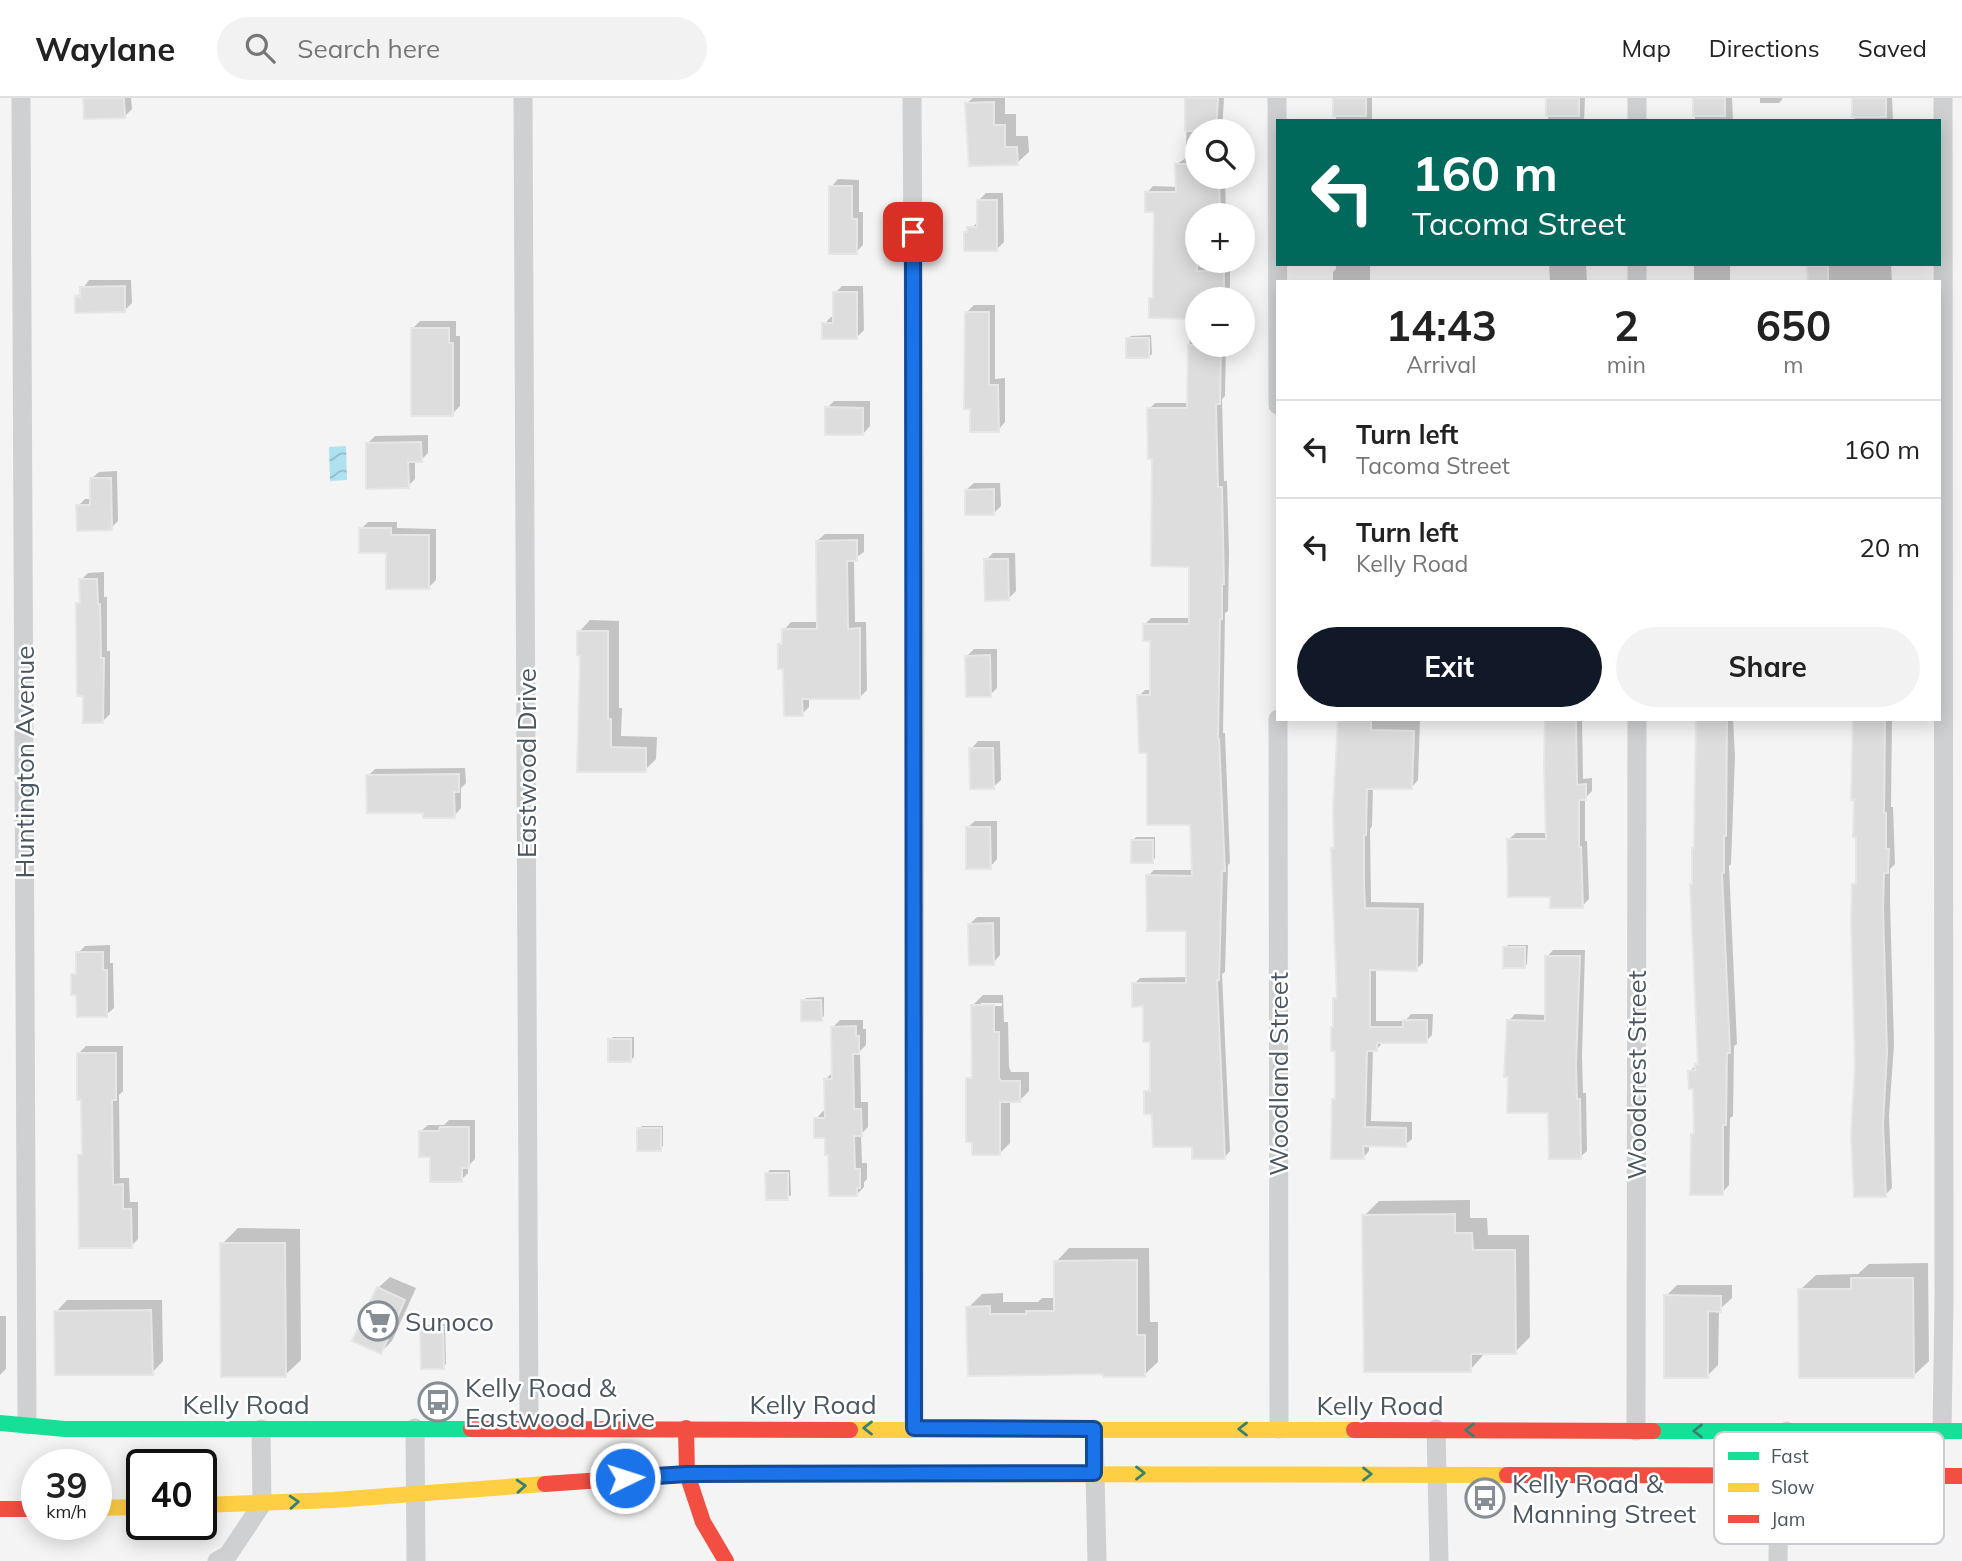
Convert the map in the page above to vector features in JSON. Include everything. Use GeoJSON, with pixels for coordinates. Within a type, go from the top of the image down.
{"type":"FeatureCollection","features":[{"type":"Feature","properties":{"kind":"street","name":"Huntington Avenue"},"geometry":{"type":"LineString","coordinates":[[21,98],[27,1425]]}},
{"type":"Feature","properties":{"kind":"street","name":"Eastwood Drive"},"geometry":{"type":"LineString","coordinates":[[523,98],[528,1428]]}},
{"type":"Feature","properties":{"kind":"street"},"geometry":{"type":"LineString","coordinates":[[912,98],[915,581],[914,1428]]}},
{"type":"Feature","properties":{"kind":"street"},"geometry":{"type":"LineString","coordinates":[[1277,98],[1277,119]]}},
{"type":"Feature","properties":{"kind":"street"},"geometry":{"type":"LineString","coordinates":[[1637,98],[1637,119]]}},
{"type":"Feature","properties":{"kind":"street"},"geometry":{"type":"LineString","coordinates":[[1943,98],[1952,1431]]}},
{"type":"Feature","properties":{"kind":"street","name":"Woodland Street"},"geometry":{"type":"LineString","coordinates":[[1278,721],[1279,1429]]}},
{"type":"Feature","properties":{"kind":"street","name":"Woodcrest Street"},"geometry":{"type":"LineString","coordinates":[[1636,1431],[1637,721]]}},
{"type":"Feature","properties":{"kind":"street","name":"Kelly Road"},"geometry":{"type":"LineString","coordinates":[[0,1423],[65,1429],[1952,1431]]}},
{"type":"Feature","properties":{"kind":"street"},"geometry":{"type":"LineString","coordinates":[[415,1428],[416,1561]]}},
{"type":"Feature","properties":{"kind":"street"},"geometry":{"type":"LineString","coordinates":[[217,1561],[228,1555],[262,1504],[261,1429]]}},
{"type":"Feature","properties":{"kind":"street"},"geometry":{"type":"LineString","coordinates":[[686,1429],[687,1474],[703,1522],[726,1561]]}},
{"type":"Feature","properties":{"kind":"street"},"geometry":{"type":"LineString","coordinates":[[1094,1429],[1097,1561]]}},
{"type":"Feature","properties":{"kind":"street"},"geometry":{"type":"LineString","coordinates":[[1436,1430],[1439,1561]]}},
{"type":"Feature","properties":{"kind":"street"},"geometry":{"type":"LineString","coordinates":[[217,1505],[687,1474],[1714,1475]]}},
{"type":"Feature","properties":{"kind":"street"},"geometry":{"type":"LineString","coordinates":[[1944,1476],[1962,1476]]}},
{"type":"Feature","properties":{"kind":"street"},"geometry":{"type":"LineString","coordinates":[[0,1509],[21,1509]]}},
{"type":"Feature","properties":{"kind":"water"},"geometry":{"type":"Polygon","coordinates":[[[346,446],[347,480],[330,481],[329,447],[346,446]]]}},
{"type":"Feature","properties":{"kind":"building"},"geometry":{"type":"Polygon","coordinates":[[[83,98],[124,98],[125,118],[84,119],[83,98]]]}},
{"type":"Feature","properties":{"kind":"building"},"geometry":{"type":"Polygon","coordinates":[[[1185,98],[1218,98],[1217,119],[1185,119],[1185,98]]]}},
{"type":"Feature","properties":{"kind":"building"},"geometry":{"type":"Polygon","coordinates":[[[1333,98],[1366,98],[1366,116],[1333,116],[1333,98]]]}},
{"type":"Feature","properties":{"kind":"building"},"geometry":{"type":"Polygon","coordinates":[[[1546,98],[1579,98],[1579,116],[1546,116],[1546,98]]]}},
{"type":"Feature","properties":{"kind":"building"},"geometry":{"type":"Polygon","coordinates":[[[1693,98],[1725,98],[1725,116],[1693,116],[1693,98]]]}},
{"type":"Feature","properties":{"kind":"building"},"geometry":{"type":"Polygon","coordinates":[[[1852,98],[1886,98],[1886,117],[1852,117],[1852,98]]]}},
{"type":"Feature","properties":{"kind":"building"},"geometry":{"type":"Polygon","coordinates":[[[994,102],[994,125],[1005,125],[1005,147],[1017,147],[1018,165],[969,166],[965,103],[994,102]]]}},
{"type":"Feature","properties":{"kind":"building"},"geometry":{"type":"Polygon","coordinates":[[[1175,164],[1185,164],[1185,189],[1219,189],[1220,203],[1185,203],[1185,273],[1224,273],[1224,287],[1185,287],[1185,319],[1149,318],[1149,298],[1153,298],[1154,212],[1145,212],[1145,192],[1176,192],[1175,164]]]}},
{"type":"Feature","properties":{"kind":"building"},"geometry":{"type":"Polygon","coordinates":[[[829,186],[852,186],[852,219],[857,219],[857,254],[829,254],[829,186]]]}},
{"type":"Feature","properties":{"kind":"building"},"geometry":{"type":"Polygon","coordinates":[[[977,200],[997,200],[997,251],[964,251],[964,232],[967,232],[967,227],[977,227],[977,200]]]}},
{"type":"Feature","properties":{"kind":"building"},"geometry":{"type":"Polygon","coordinates":[[[1807,266],[1828,266],[1828,280],[1808,280],[1807,266]]]}},
{"type":"Feature","properties":{"kind":"building"},"geometry":{"type":"Polygon","coordinates":[[[125,286],[125,312],[75,313],[75,296],[80,297],[80,287],[125,286]]]}},
{"type":"Feature","properties":{"kind":"building"},"geometry":{"type":"Polygon","coordinates":[[[833,292],[857,292],[857,339],[822,339],[822,323],[833,323],[833,292]]]}},
{"type":"Feature","properties":{"kind":"building"},"geometry":{"type":"Polygon","coordinates":[[[965,312],[989,312],[989,385],[998,385],[999,432],[970,432],[970,409],[964,409],[965,312]]]}},
{"type":"Feature","properties":{"kind":"building"},"geometry":{"type":"Polygon","coordinates":[[[411,328],[449,328],[449,343],[453,343],[453,416],[411,416],[411,328]]]}},
{"type":"Feature","properties":{"kind":"building"},"geometry":{"type":"Polygon","coordinates":[[[1126,338],[1149,338],[1149,358],[1126,358],[1126,338]]]}},
{"type":"Feature","properties":{"kind":"building"},"geometry":{"type":"Polygon","coordinates":[[[1188,357],[1221,357],[1220,404],[1216,404],[1218,487],[1222,487],[1224,584],[1220,619],[1218,739],[1225,871],[1222,871],[1217,980],[1225,1159],[1192,1159],[1192,1147],[1153,1147],[1152,1114],[1144,1114],[1144,1091],[1150,1091],[1150,1042],[1143,1042],[1143,1006],[1132,1007],[1132,983],[1186,983],[1186,931],[1147,931],[1146,875],[1192,876],[1190,825],[1147,825],[1147,753],[1139,753],[1137,695],[1150,695],[1150,641],[1143,641],[1143,624],[1189,624],[1189,567],[1151,566],[1152,459],[1148,459],[1147,408],[1187,408],[1188,357]]]}},
{"type":"Feature","properties":{"kind":"building"},"geometry":{"type":"Polygon","coordinates":[[[825,407],[863,408],[863,435],[825,435],[825,407]]]}},
{"type":"Feature","properties":{"kind":"building"},"geometry":{"type":"Polygon","coordinates":[[[421,442],[422,462],[408,462],[409,488],[366,489],[366,443],[421,442]]]}},
{"type":"Feature","properties":{"kind":"building"},"geometry":{"type":"Polygon","coordinates":[[[90,478],[111,478],[112,530],[77,531],[76,505],[90,505],[90,478]]]}},
{"type":"Feature","properties":{"kind":"building"},"geometry":{"type":"Polygon","coordinates":[[[994,489],[994,515],[965,515],[965,490],[994,489]]]}},
{"type":"Feature","properties":{"kind":"building"},"geometry":{"type":"Polygon","coordinates":[[[359,528],[391,528],[391,535],[429,535],[429,589],[386,589],[386,553],[359,553],[359,528]]]}},
{"type":"Feature","properties":{"kind":"building"},"geometry":{"type":"Polygon","coordinates":[[[857,540],[857,561],[847,561],[848,629],[860,628],[860,699],[802,699],[803,716],[784,716],[783,669],[778,669],[778,644],[782,644],[782,629],[817,629],[816,541],[857,540]]]}},
{"type":"Feature","properties":{"kind":"building"},"geometry":{"type":"Polygon","coordinates":[[[984,559],[1008,559],[1009,600],[985,601],[984,559]]]}},
{"type":"Feature","properties":{"kind":"building"},"geometry":{"type":"Polygon","coordinates":[[[79,579],[97,579],[101,658],[104,658],[103,723],[83,723],[83,696],[77,696],[76,603],[80,603],[79,579]]]}},
{"type":"Feature","properties":{"kind":"building"},"geometry":{"type":"Polygon","coordinates":[[[577,631],[608,631],[608,719],[611,719],[611,747],[646,748],[646,772],[577,772],[580,656],[577,655],[577,631]]]}},
{"type":"Feature","properties":{"kind":"building"},"geometry":{"type":"Polygon","coordinates":[[[990,655],[991,697],[966,697],[965,656],[990,655]]]}},
{"type":"Feature","properties":{"kind":"building"},"geometry":{"type":"Polygon","coordinates":[[[1338,721],[1371,721],[1371,730],[1414,731],[1412,789],[1367,789],[1364,835],[1365,908],[1418,909],[1417,971],[1370,970],[1370,1027],[1403,1027],[1403,1020],[1427,1020],[1427,1043],[1377,1043],[1377,1051],[1367,1051],[1365,1127],[1406,1128],[1406,1147],[1363,1146],[1364,1159],[1331,1159],[1335,1051],[1331,1051],[1331,1027],[1333,998],[1337,998],[1331,848],[1334,848],[1333,811],[1338,721]]]}},
{"type":"Feature","properties":{"kind":"building"},"geometry":{"type":"Polygon","coordinates":[[[1545,721],[1576,721],[1577,785],[1586,784],[1586,800],[1579,800],[1583,908],[1550,908],[1550,897],[1508,897],[1507,839],[1546,839],[1545,721]]]}},
{"type":"Feature","properties":{"kind":"building"},"geometry":{"type":"Polygon","coordinates":[[[1696,721],[1727,721],[1726,836],[1722,873],[1730,1053],[1727,1053],[1726,1125],[1723,1125],[1723,1195],[1690,1195],[1691,1134],[1694,1134],[1693,1089],[1689,1089],[1688,1071],[1695,1070],[1695,1064],[1698,1064],[1690,884],[1694,848],[1696,721]]]}},
{"type":"Feature","properties":{"kind":"building"},"geometry":{"type":"Polygon","coordinates":[[[1853,721],[1885,721],[1884,813],[1886,849],[1889,849],[1888,873],[1884,873],[1883,909],[1887,1052],[1883,1124],[1886,1197],[1854,1197],[1851,1136],[1855,1064],[1851,921],[1852,884],[1856,884],[1856,837],[1853,837],[1854,800],[1851,800],[1853,721]]]}},
{"type":"Feature","properties":{"kind":"building"},"geometry":{"type":"Polygon","coordinates":[[[969,748],[993,748],[994,789],[970,789],[969,748]]]}},
{"type":"Feature","properties":{"kind":"building"},"geometry":{"type":"Polygon","coordinates":[[[459,774],[459,792],[454,792],[455,818],[423,818],[423,813],[367,813],[366,775],[459,774]]]}},
{"type":"Feature","properties":{"kind":"building"},"geometry":{"type":"Polygon","coordinates":[[[966,827],[990,827],[991,869],[966,869],[966,827]]]}},
{"type":"Feature","properties":{"kind":"building"},"geometry":{"type":"Polygon","coordinates":[[[1131,840],[1153,840],[1153,863],[1131,863],[1131,840]]]}},
{"type":"Feature","properties":{"kind":"building"},"geometry":{"type":"Polygon","coordinates":[[[993,923],[994,965],[969,965],[968,924],[993,923]]]}},
{"type":"Feature","properties":{"kind":"building"},"geometry":{"type":"Polygon","coordinates":[[[1503,947],[1525,947],[1525,968],[1503,968],[1503,947]]]}},
{"type":"Feature","properties":{"kind":"building"},"geometry":{"type":"Polygon","coordinates":[[[76,952],[103,952],[103,970],[107,970],[107,1017],[77,1017],[76,995],[71,995],[71,974],[76,974],[76,952]]]}},
{"type":"Feature","properties":{"kind":"building"},"geometry":{"type":"Polygon","coordinates":[[[1545,956],[1580,956],[1576,1064],[1577,1099],[1580,1099],[1581,1159],[1549,1159],[1548,1113],[1507,1113],[1508,1077],[1504,1077],[1507,1020],[1545,1021],[1545,956]]]}},
{"type":"Feature","properties":{"kind":"building"},"geometry":{"type":"Polygon","coordinates":[[[801,1000],[821,1000],[822,1021],[801,1021],[801,1000]]]}},
{"type":"Feature","properties":{"kind":"building"},"geometry":{"type":"Polygon","coordinates":[[[971,1005],[994,1005],[994,1032],[999,1032],[999,1078],[1001,1081],[1020,1081],[1020,1102],[1000,1102],[1000,1155],[972,1155],[972,1142],[966,1142],[966,1078],[972,1078],[971,1005]]]}},
{"type":"Feature","properties":{"kind":"building"},"geometry":{"type":"Polygon","coordinates":[[[856,1026],[859,1054],[853,1054],[854,1109],[861,1109],[862,1136],[854,1136],[855,1169],[860,1169],[860,1188],[857,1188],[857,1196],[829,1196],[825,1138],[814,1138],[814,1118],[825,1118],[824,1079],[832,1079],[831,1027],[856,1026]]]}},
{"type":"Feature","properties":{"kind":"building"},"geometry":{"type":"Polygon","coordinates":[[[608,1039],[631,1039],[631,1062],[608,1062],[608,1039]]]}},
{"type":"Feature","properties":{"kind":"building"},"geometry":{"type":"Polygon","coordinates":[[[77,1053],[116,1053],[116,1100],[112,1100],[113,1185],[123,1184],[123,1209],[131,1209],[132,1248],[79,1248],[78,1155],[82,1155],[81,1100],[77,1100],[77,1053]]]}},
{"type":"Feature","properties":{"kind":"building"},"geometry":{"type":"Polygon","coordinates":[[[440,1127],[469,1127],[469,1168],[462,1168],[462,1182],[430,1182],[430,1157],[419,1157],[419,1131],[439,1131],[440,1127]]]}},
{"type":"Feature","properties":{"kind":"building"},"geometry":{"type":"Polygon","coordinates":[[[637,1128],[661,1128],[661,1151],[637,1151],[637,1128]]]}},
{"type":"Feature","properties":{"kind":"building"},"geometry":{"type":"Polygon","coordinates":[[[765,1173],[788,1173],[788,1200],[766,1200],[765,1173]]]}},
{"type":"Feature","properties":{"kind":"building"},"geometry":{"type":"Polygon","coordinates":[[[1455,1214],[1455,1233],[1472,1233],[1473,1250],[1515,1250],[1516,1354],[1471,1354],[1471,1372],[1364,1372],[1362,1215],[1455,1214]]]}},
{"type":"Feature","properties":{"kind":"building"},"geometry":{"type":"Polygon","coordinates":[[[220,1243],[285,1243],[286,1377],[221,1377],[220,1243]]]}},
{"type":"Feature","properties":{"kind":"building"},"geometry":{"type":"Polygon","coordinates":[[[1137,1260],[1137,1335],[1145,1335],[1145,1377],[1104,1377],[1103,1374],[968,1376],[966,1307],[990,1306],[990,1314],[1054,1311],[1054,1261],[1137,1260]]]}},
{"type":"Feature","properties":{"kind":"building"},"geometry":{"type":"Polygon","coordinates":[[[1851,1278],[1913,1278],[1914,1378],[1799,1378],[1798,1289],[1851,1289],[1851,1278]]]}},
{"type":"Feature","properties":{"kind":"building"},"geometry":{"type":"Polygon","coordinates":[[[377,1287],[405,1300],[381,1354],[352,1341],[377,1287]]]}},
{"type":"Feature","properties":{"kind":"building"},"geometry":{"type":"Polygon","coordinates":[[[1664,1295],[1721,1296],[1721,1312],[1708,1311],[1708,1378],[1664,1378],[1664,1295]]]}},
{"type":"Feature","properties":{"kind":"building"},"geometry":{"type":"Polygon","coordinates":[[[151,1310],[153,1375],[55,1375],[54,1311],[151,1310]]]}},
{"type":"Feature","properties":{"kind":"building"},"geometry":{"type":"Polygon","coordinates":[[[420,1327],[443,1327],[444,1369],[421,1369],[420,1327]]]}},
{"type":"Feature","properties":{"kind":"traffic: fast"},"geometry":{"type":"LineString","coordinates":[[0,1423],[65,1429],[471,1429]]}},
{"type":"Feature","properties":{"kind":"traffic: fast"},"geometry":{"type":"LineString","coordinates":[[1653,1431],[1962,1431]]}},
{"type":"Feature","properties":{"kind":"traffic: slow"},"geometry":{"type":"LineString","coordinates":[[850,1430],[1354,1430]]}},
{"type":"Feature","properties":{"kind":"traffic: slow"},"geometry":{"type":"LineString","coordinates":[[938,1474],[1507,1475]]}},
{"type":"Feature","properties":{"kind":"traffic: slow"},"geometry":{"type":"LineString","coordinates":[[217,1504],[334,1500],[545,1484]]}},
{"type":"Feature","properties":{"kind":"traffic: slow"},"geometry":{"type":"LineString","coordinates":[[112,1508],[126,1507]]}},
{"type":"Feature","properties":{"kind":"traffic: jam"},"geometry":{"type":"LineString","coordinates":[[686,1428],[687,1474],[703,1522],[726,1561]]}},
{"type":"Feature","properties":{"kind":"traffic: jam"},"geometry":{"type":"LineString","coordinates":[[471,1429],[850,1430]]}},
{"type":"Feature","properties":{"kind":"traffic: jam"},"geometry":{"type":"LineString","coordinates":[[1354,1430],[1653,1431]]}},
{"type":"Feature","properties":{"kind":"traffic: jam"},"geometry":{"type":"LineString","coordinates":[[545,1484],[687,1474],[938,1474]]}},
{"type":"Feature","properties":{"kind":"traffic: jam"},"geometry":{"type":"LineString","coordinates":[[1507,1475],[1714,1475]]}},
{"type":"Feature","properties":{"kind":"traffic: jam"},"geometry":{"type":"LineString","coordinates":[[1944,1476],[1962,1476]]}},
{"type":"Feature","properties":{"kind":"traffic: jam"},"geometry":{"type":"LineString","coordinates":[[0,1509],[21,1509]]}},
{"type":"Feature","properties":{"kind":"place","name":"Sunoco"},"geometry":{"type":"Point","coordinates":[378,1321]}},
{"type":"Feature","properties":{"kind":"place","name":"Kelly Road & Eastwood Drive"},"geometry":{"type":"Point","coordinates":[438,1402]}},
{"type":"Feature","properties":{"kind":"place","name":"Kelly Road & Manning Street"},"geometry":{"type":"Point","coordinates":[1485,1498]}},
{"type":"Feature","properties":{"kind":"route"},"geometry":{"type":"LineString","coordinates":[[625,1478],[687,1474],[1094,1473],[1094,1429],[914,1428],[913,232]]}}]}
